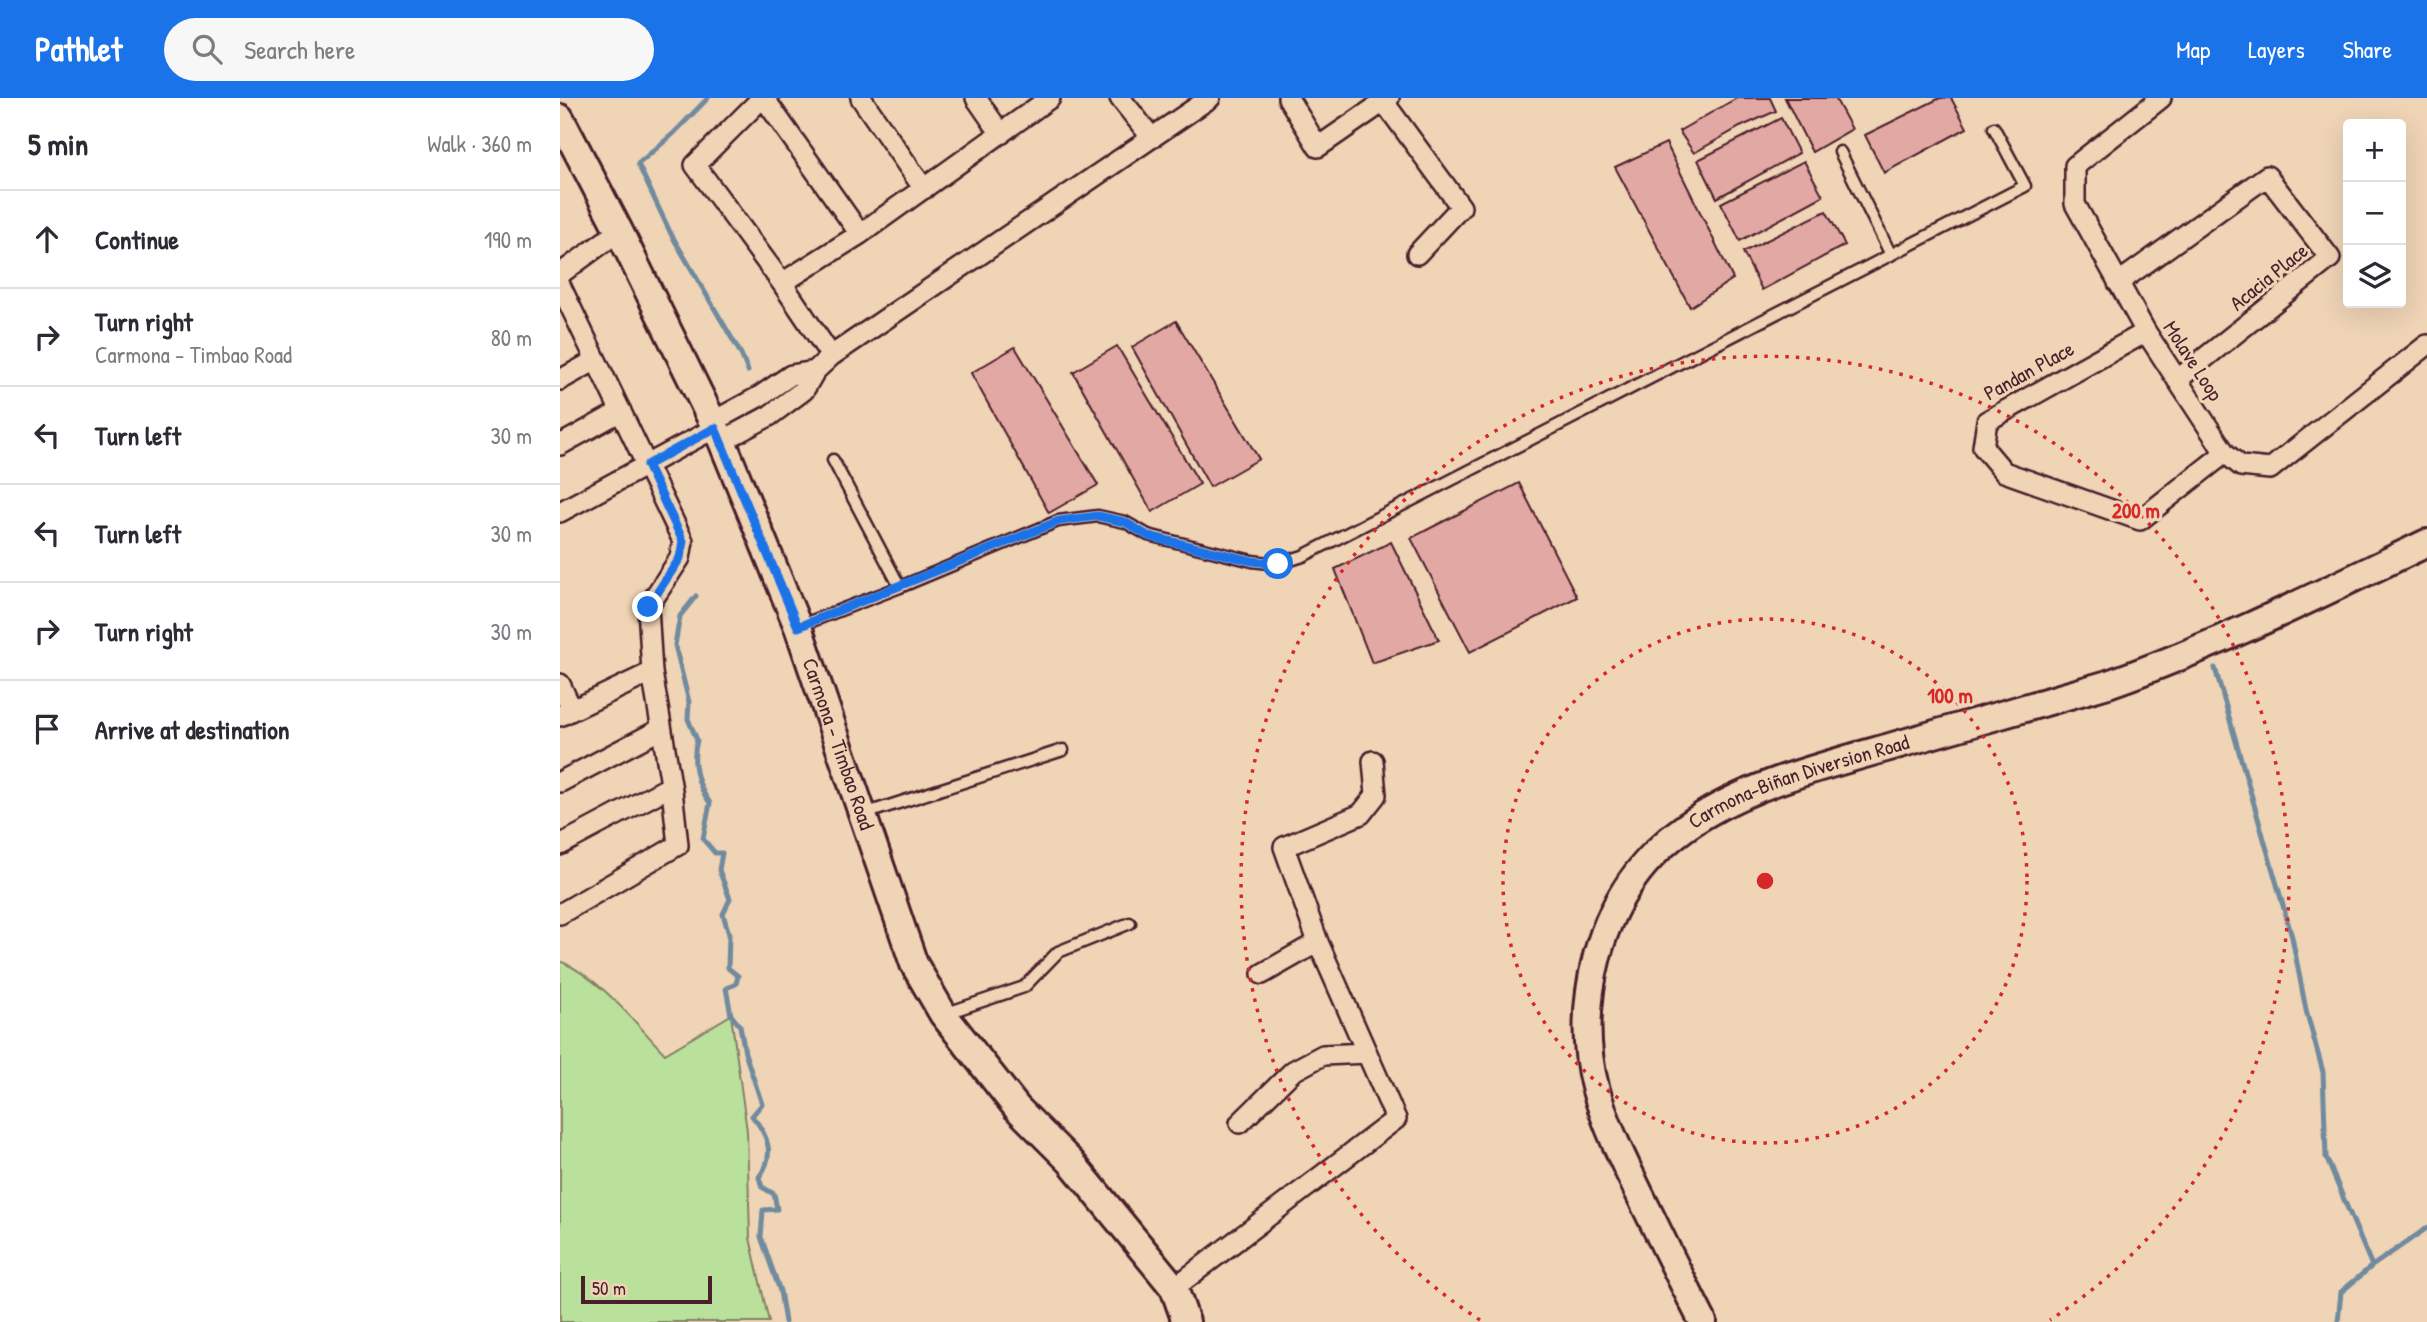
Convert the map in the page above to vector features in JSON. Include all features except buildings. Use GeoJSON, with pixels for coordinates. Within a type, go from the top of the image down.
{"type":"FeatureCollection","features":[{"type":"Feature","properties":{"kind":"main road","name":"Carmona - Timbao Road"},"geometry":{"type":"LineString","coordinates":[[560,118],[717,430],[798,627],[914,964],[943,1014],[1017,1108],[1072,1162],[1174,1288],[1186,1322]]}},
{"type":"Feature","properties":{"kind":"main road","name":"Carmona-Biñan Diversion Road"},"geometry":{"type":"LineString","coordinates":[[1703,1322],[1614,1140],[1597,1094],[1590,1055],[1590,990],[1602,940],[1620,901],[1662,845],[1699,817],[1746,792],[2108,684],[2150,669],[2290,608],[2427,543]]}},
{"type":"Feature","properties":{"kind":"street"},"geometry":{"type":"LineString","coordinates":[[831,356],[782,283],[695,165],[763,98],[860,234]]}},
{"type":"Feature","properties":{"kind":"street"},"geometry":{"type":"LineString","coordinates":[[862,98],[923,189]]}},
{"type":"Feature","properties":{"kind":"street"},"geometry":{"type":"LineString","coordinates":[[976,98],[1002,134]]}},
{"type":"Feature","properties":{"kind":"street"},"geometry":{"type":"LineString","coordinates":[[782,283],[860,234],[1050,98]]}},
{"type":"Feature","properties":{"kind":"street"},"geometry":{"type":"LineString","coordinates":[[1120,98],[1152,138]]}},
{"type":"Feature","properties":{"kind":"street"},"geometry":{"type":"LineString","coordinates":[[560,512],[717,430],[769,416],[804,390],[815,371],[831,356],[1210,98]]}},
{"type":"Feature","properties":{"kind":"street"},"geometry":{"type":"LineString","coordinates":[[1288,98],[1318,147],[1384,99],[1461,207],[1417,254]]}},
{"type":"Feature","properties":{"kind":"street","name":"Molave Loop"},"geometry":{"type":"LineString","coordinates":[[2161,98],[2075,166],[2075,204],[2146,332],[2225,453]]}},
{"type":"Feature","properties":{"kind":"street","name":"Acacia Place"},"geometry":{"type":"LineString","coordinates":[[2119,283],[2267,176],[2330,258],[2177,380]]}},
{"type":"Feature","properties":{"kind":"street"},"geometry":{"type":"LineString","coordinates":[[560,274],[619,231]]}},
{"type":"Feature","properties":{"kind":"street"},"geometry":{"type":"LineString","coordinates":[[560,285],[683,541],[680,558],[648,607],[652,672],[678,845],[560,914]]}},
{"type":"Feature","properties":{"kind":"street","name":"Pandan Place"},"geometry":{"type":"LineString","coordinates":[[2146,332],[1987,421],[1983,447],[2004,472],[2140,520],[2225,453]]}},
{"type":"Feature","properties":{"kind":"street"},"geometry":{"type":"LineString","coordinates":[[2225,453],[2241,466],[2270,469],[2427,345]]}},
{"type":"Feature","properties":{"kind":"street"},"geometry":{"type":"LineString","coordinates":[[560,380],[596,360]]}},
{"type":"Feature","properties":{"kind":"street"},"geometry":{"type":"LineString","coordinates":[[560,445],[621,411]]}},
{"type":"Feature","properties":{"kind":"street"},"geometry":{"type":"LineString","coordinates":[[560,684],[566,713],[652,672]]}},
{"type":"Feature","properties":{"kind":"street"},"geometry":{"type":"LineString","coordinates":[[560,782],[661,729]]}},
{"type":"Feature","properties":{"kind":"street"},"geometry":{"type":"LineString","coordinates":[[1174,1288],[1396,1119],[1318,942],[1284,847],[1361,814],[1376,795],[1373,761]]}},
{"type":"Feature","properties":{"kind":"street"},"geometry":{"type":"LineString","coordinates":[[560,845],[671,786]]}},
{"type":"Feature","properties":{"kind":"street"},"geometry":{"type":"LineString","coordinates":[[1262,974],[1318,942]]}},
{"type":"Feature","properties":{"kind":"street"},"geometry":{"type":"LineString","coordinates":[[1240,1123],[1293,1071],[1323,1055],[1367,1054]]}},
{"type":"Feature","properties":{"kind":"lane"},"geometry":{"type":"LineString","coordinates":[[798,627],[1059,521],[1098,516],[1125,522],[1148,536],[1252,561],[1278,564],[1303,556],[2025,186],[1994,128]]}},
{"type":"Feature","properties":{"kind":"lane"},"geometry":{"type":"LineString","coordinates":[[1840,152],[1891,255]]}},
{"type":"Feature","properties":{"kind":"lane"},"geometry":{"type":"LineString","coordinates":[[833,460],[900,587]]}},
{"type":"Feature","properties":{"kind":"lane"},"geometry":{"type":"LineString","coordinates":[[861,815],[1063,750]]}},
{"type":"Feature","properties":{"kind":"lane"},"geometry":{"type":"LineString","coordinates":[[943,1014],[1024,986],[1058,952],[1130,923]]}},
{"type":"Feature","properties":{"kind":"green space"},"geometry":{"type":"Polygon","coordinates":[[[560,961],[576,969],[604,990],[665,1054],[731,1015],[747,1131],[750,1238],[769,1322],[560,1322],[560,961]]]}},
{"type":"Feature","properties":{"kind":"waterway"},"geometry":{"type":"LineString","coordinates":[[708,98],[673,134],[638,164],[671,234],[741,354],[748,371]]}},
{"type":"Feature","properties":{"kind":"waterway"},"geometry":{"type":"LineString","coordinates":[[696,596],[680,616],[675,645],[689,702],[688,719],[697,740],[696,773],[710,803],[703,839],[715,853],[722,853],[719,870],[730,899],[723,914],[729,934],[728,968],[738,976],[736,984],[726,988],[731,1015],[740,1026],[745,1053],[762,1104],[752,1116],[768,1145],[767,1161],[759,1177],[762,1187],[774,1194],[777,1209],[763,1210],[761,1237],[780,1291],[785,1322]]}},
{"type":"Feature","properties":{"kind":"waterway"},"geometry":{"type":"LineString","coordinates":[[2215,668],[2292,937],[2306,1010],[2323,1072],[2326,1157],[2372,1266]]}},
{"type":"Feature","properties":{"kind":"waterway"},"geometry":{"type":"LineString","coordinates":[[2338,1322],[2341,1292],[2372,1266],[2427,1228]]}},
{"type":"Feature","properties":{"kind":"route"},"geometry":{"type":"LineString","coordinates":[[648,607],[680,558],[683,541],[647,465],[715,428],[798,627],[1059,521],[1098,516],[1125,522],[1148,536],[1252,561],[1278,564]]}}]}
